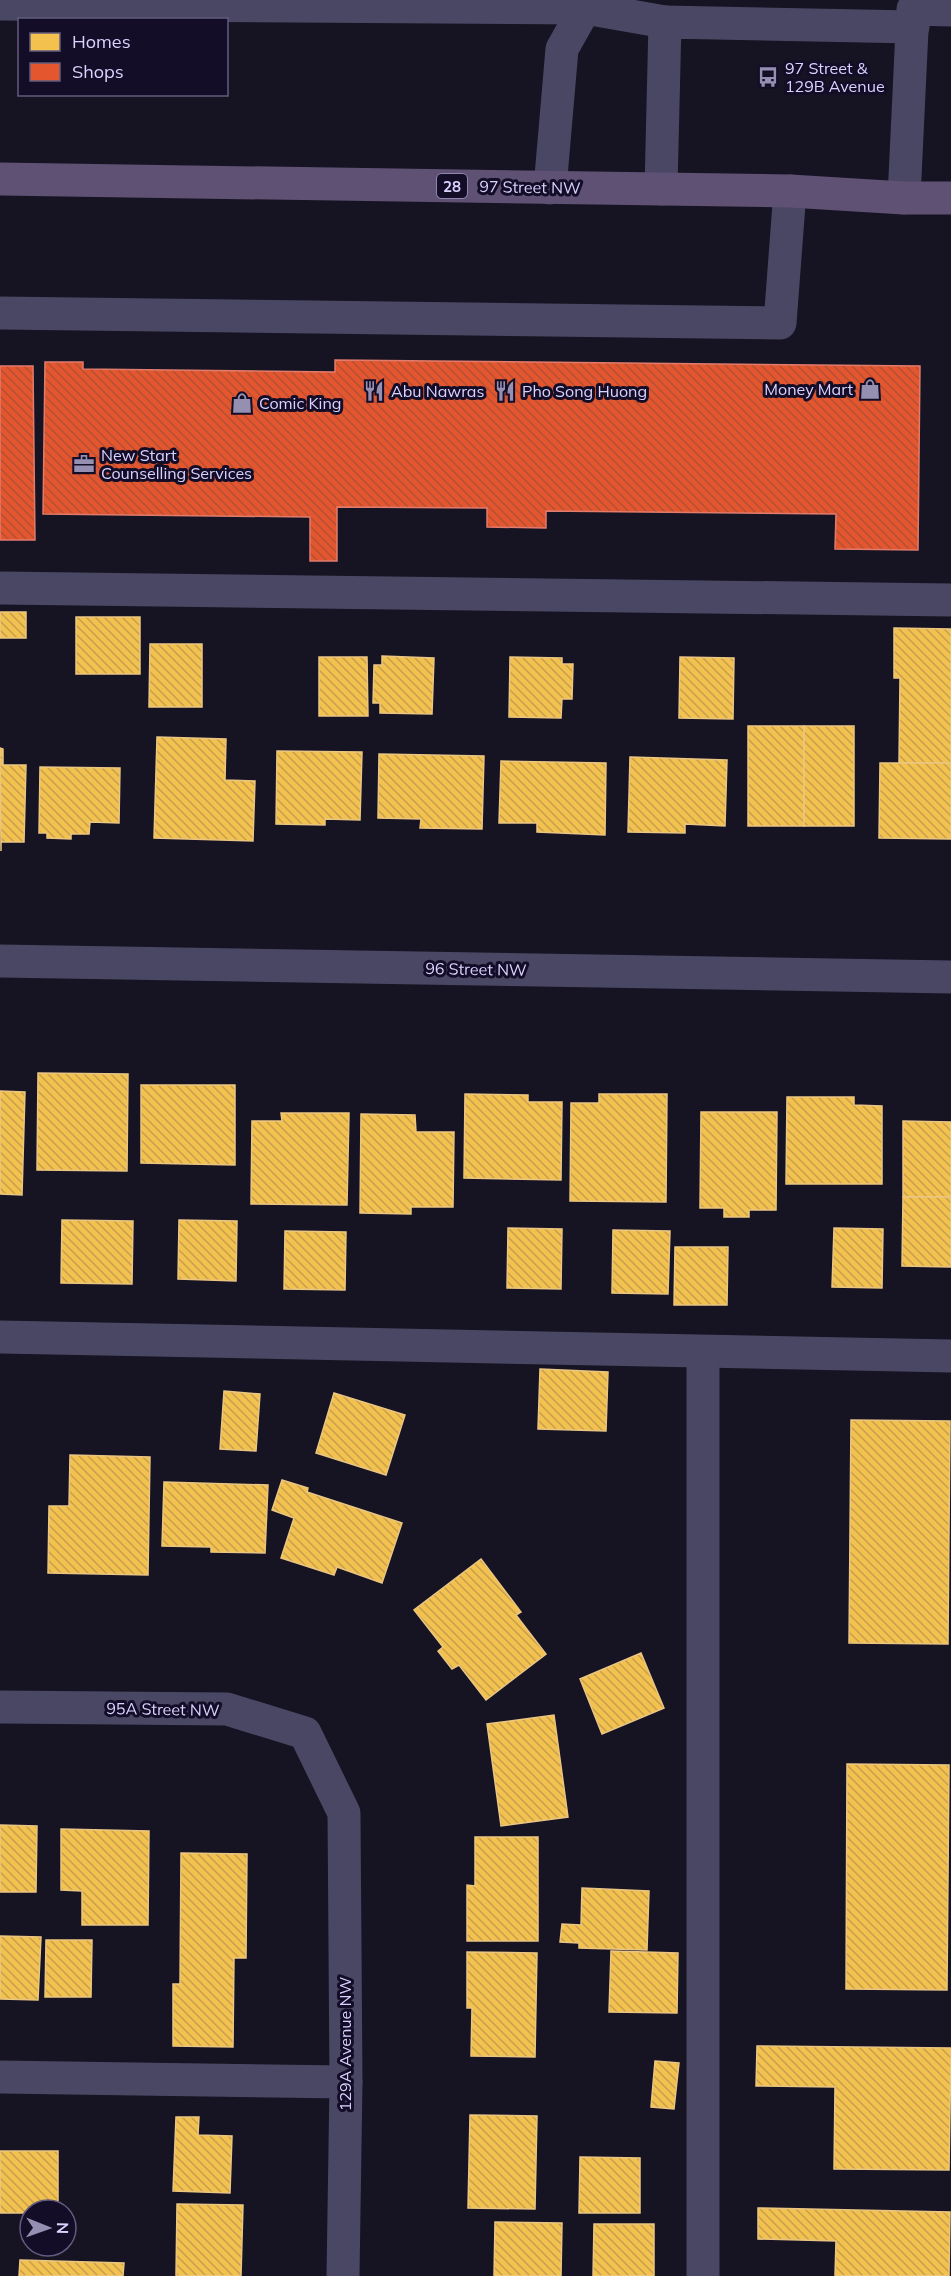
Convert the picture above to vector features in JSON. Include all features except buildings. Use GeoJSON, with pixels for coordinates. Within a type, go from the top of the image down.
{"type":"FeatureCollection","features":[{"type":"Feature","properties":{"kind":"main road","name":"97 Street NW"},"geometry":{"type":"LineString","coordinates":[[0,179],[790,191],[904,198],[951,198]]}},
{"type":"Feature","properties":{"kind":"street"},"geometry":{"type":"LineString","coordinates":[[0,4],[585,4],[666,22],[951,10]]}},
{"type":"Feature","properties":{"kind":"street"},"geometry":{"type":"LineString","coordinates":[[550,188],[562,50],[585,4]]}},
{"type":"Feature","properties":{"kind":"street"},"geometry":{"type":"LineString","coordinates":[[904,198],[913,12]]}},
{"type":"Feature","properties":{"kind":"street"},"geometry":{"type":"LineString","coordinates":[[661,189],[666,22]]}},
{"type":"Feature","properties":{"kind":"street"},"geometry":{"type":"LineString","coordinates":[[0,313],[780,323],[790,191]]}},
{"type":"Feature","properties":{"kind":"street"},"geometry":{"type":"LineString","coordinates":[[0,588],[951,600]]}},
{"type":"Feature","properties":{"kind":"street","name":"96 Street NW"},"geometry":{"type":"LineString","coordinates":[[0,961],[951,977]]}},
{"type":"Feature","properties":{"kind":"street"},"geometry":{"type":"LineString","coordinates":[[0,1337],[951,1356]]}},
{"type":"Feature","properties":{"kind":"street"},"geometry":{"type":"LineString","coordinates":[[703,1352],[704,2276]]}},
{"type":"Feature","properties":{"kind":"street","name":"95A Street NW"},"geometry":{"type":"LineString","coordinates":[[0,1707],[227,1710],[305,1733],[344,1813]]}},
{"type":"Feature","properties":{"kind":"street","name":"129A Avenue NW"},"geometry":{"type":"LineString","coordinates":[[343,2276],[346,2082],[344,1813]]}},
{"type":"Feature","properties":{"kind":"street"},"geometry":{"type":"LineString","coordinates":[[0,2077],[346,2082]]}},
{"type":"Feature","properties":{"kind":"place","name":"97 Street & 129B Avenue"},"geometry":{"type":"Point","coordinates":[768,77]}},
{"type":"Feature","properties":{"kind":"place","name":"Money Mart"},"geometry":{"type":"Point","coordinates":[870,389]}},
{"type":"Feature","properties":{"kind":"place","name":"Abu Nawras"},"geometry":{"type":"Point","coordinates":[374,391]}},
{"type":"Feature","properties":{"kind":"place","name":"Pho Song Huong"},"geometry":{"type":"Point","coordinates":[505,391]}},
{"type":"Feature","properties":{"kind":"place","name":"Comic King"},"geometry":{"type":"Point","coordinates":[242,403]}},
{"type":"Feature","properties":{"kind":"place","name":"New Start Counselling Services"},"geometry":{"type":"Point","coordinates":[84,464]}}]}
